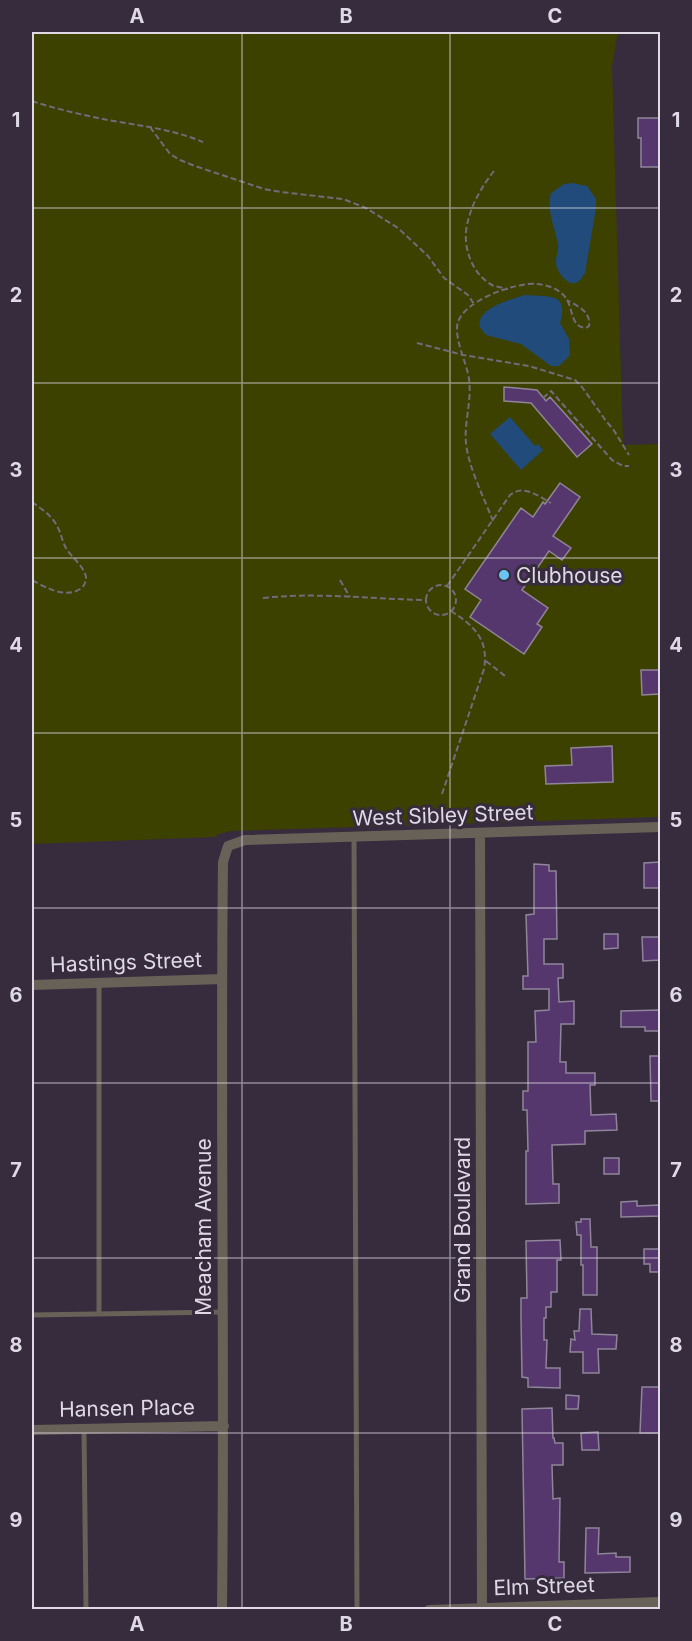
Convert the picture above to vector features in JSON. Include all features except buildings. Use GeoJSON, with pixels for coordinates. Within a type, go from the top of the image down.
{"type":"FeatureCollection","features":[{"type":"Feature","properties":{"kind":"street","name":"West Sibley Street"},"geometry":{"type":"LineString","coordinates":[[228,846],[245,840],[660,827]]}},
{"type":"Feature","properties":{"kind":"street","name":"Grand Boulevard"},"geometry":{"type":"LineString","coordinates":[[480,833],[482,1608]]}},
{"type":"Feature","properties":{"kind":"street","name":"Meacham Avenue"},"geometry":{"type":"LineString","coordinates":[[222,1610],[224,1426],[222,862],[228,846]]}},
{"type":"Feature","properties":{"kind":"street","name":"Hastings Street"},"geometry":{"type":"LineString","coordinates":[[32,985],[222,979]]}},
{"type":"Feature","properties":{"kind":"street","name":"Hansen Place"},"geometry":{"type":"LineString","coordinates":[[32,1430],[224,1426]]}},
{"type":"Feature","properties":{"kind":"street","name":"Elm Street"},"geometry":{"type":"LineString","coordinates":[[429,1610],[627,1606],[660,1602]]}},
{"type":"Feature","properties":{"kind":"lane"},"geometry":{"type":"LineString","coordinates":[[354,837],[357,1610]]}},
{"type":"Feature","properties":{"kind":"lane"},"geometry":{"type":"LineString","coordinates":[[99,983],[99,1314]]}},
{"type":"Feature","properties":{"kind":"lane"},"geometry":{"type":"LineString","coordinates":[[32,1315],[223,1312]]}},
{"type":"Feature","properties":{"kind":"lane"},"geometry":{"type":"LineString","coordinates":[[84,1429],[86,1610]]}},
{"type":"Feature","properties":{"kind":"path"},"geometry":{"type":"LineString","coordinates":[[32,101],[108,120],[177,132],[203,142]]}},
{"type":"Feature","properties":{"kind":"path"},"geometry":{"type":"LineString","coordinates":[[150,126],[170,154],[195,166],[264,189],[343,199],[366,208],[398,228],[428,256],[444,278],[468,295],[474,304]]}},
{"type":"Feature","properties":{"kind":"path"},"geometry":{"type":"LineString","coordinates":[[494,171],[485,184],[468,220],[466,243],[476,271],[495,286],[508,289]]}},
{"type":"Feature","properties":{"kind":"path"},"geometry":{"type":"LineString","coordinates":[[493,521],[466,445],[470,380],[456,328],[458,321],[462,314],[474,304],[508,289],[521,285],[542,285],[552,287],[585,311],[588,315],[589,326],[586,328],[578,326],[567,300]]}},
{"type":"Feature","properties":{"kind":"path"},"geometry":{"type":"LineString","coordinates":[[417,343],[463,355],[529,366],[575,380],[613,429],[629,455]]}},
{"type":"Feature","properties":{"kind":"path"},"geometry":{"type":"LineString","coordinates":[[543,398],[551,391],[612,460],[623,466],[629,466]]}},
{"type":"Feature","properties":{"kind":"path"},"geometry":{"type":"LineString","coordinates":[[447,586],[510,495],[519,490],[531,492],[551,503]]}},
{"type":"Feature","properties":{"kind":"path"},"geometry":{"type":"LineString","coordinates":[[32,502],[57,524],[66,548],[84,571],[86,579],[80,590],[67,593],[59,592],[32,580]]}},
{"type":"Feature","properties":{"kind":"path"},"geometry":{"type":"LineString","coordinates":[[340,579],[350,597]]}},
{"type":"Feature","properties":{"kind":"path"},"geometry":{"type":"LineString","coordinates":[[437,585],[447,586],[456,598],[451,611],[442,615],[432,613],[425,600],[426,595],[437,585]]}},
{"type":"Feature","properties":{"kind":"path"},"geometry":{"type":"LineString","coordinates":[[263,598],[286,596],[425,600]]}},
{"type":"Feature","properties":{"kind":"path"},"geometry":{"type":"LineString","coordinates":[[442,794],[486,661],[483,642],[476,631],[469,623],[451,611]]}},
{"type":"Feature","properties":{"kind":"path"},"geometry":{"type":"LineString","coordinates":[[486,661],[505,676]]}},
{"type":"Feature","properties":{"kind":"green space"},"geometry":{"type":"Polygon","coordinates":[[[32,32],[618,32],[612,66],[623,445],[660,444],[660,817],[231,831],[215,837],[32,844],[32,32]]]}},
{"type":"Feature","properties":{"kind":"water"},"geometry":{"type":"Polygon","coordinates":[[[564,184],[587,186],[596,199],[585,273],[575,283],[568,282],[562,277],[557,267],[558,245],[550,206],[551,193],[564,184]]]}},
{"type":"Feature","properties":{"kind":"water"},"geometry":{"type":"Polygon","coordinates":[[[525,295],[555,298],[562,306],[560,323],[569,339],[570,355],[559,366],[551,366],[521,344],[486,335],[480,328],[480,320],[489,310],[496,305],[525,295]]]}},
{"type":"Feature","properties":{"kind":"water"},"geometry":{"type":"Polygon","coordinates":[[[510,417],[535,446],[538,444],[543,450],[521,470],[490,434],[510,417]]]}},
{"type":"Feature","properties":{"kind":"place","name":"Clubhouse"},"geometry":{"type":"Point","coordinates":[504,575]}}]}
